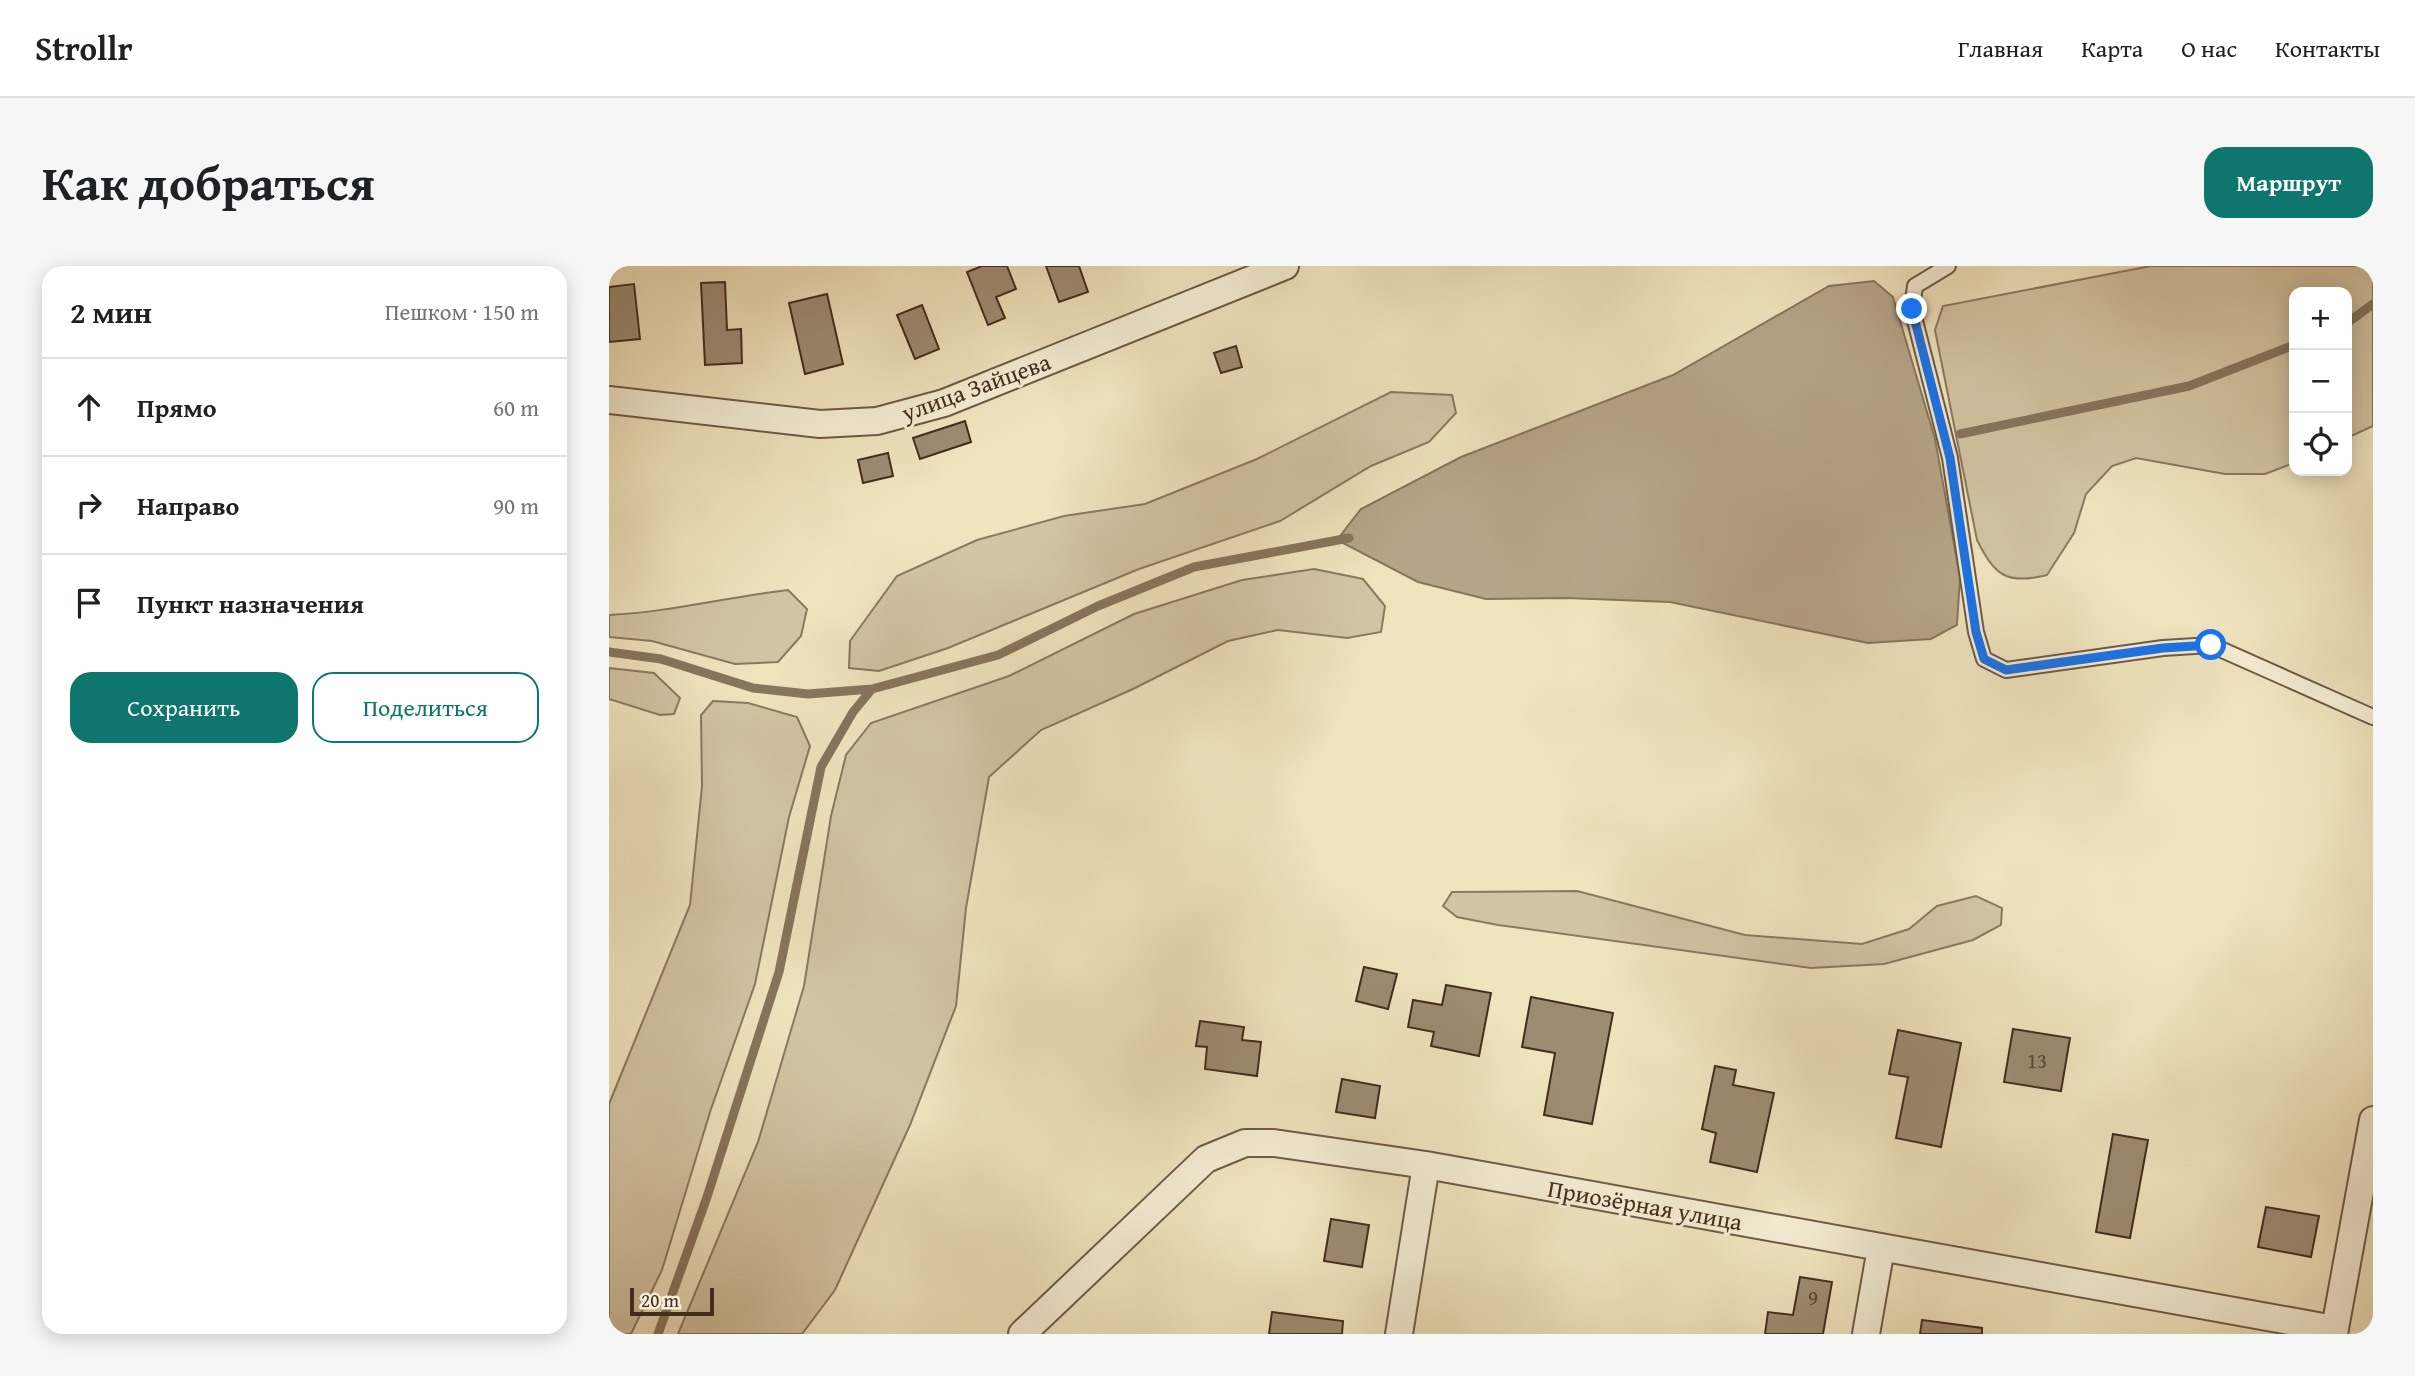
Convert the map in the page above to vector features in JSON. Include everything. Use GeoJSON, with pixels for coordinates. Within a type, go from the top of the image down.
{"type":"FeatureCollection","features":[{"type":"Feature","properties":{"kind":"street","name":"улица Зайцева"},"geometry":{"type":"LineString","coordinates":[[609,400],[820,424],[877,421],[944,403],[1285,266]]}},
{"type":"Feature","properties":{"kind":"street"},"geometry":{"type":"LineString","coordinates":[[2334,1331],[2373,1120]]}},
{"type":"Feature","properties":{"kind":"street","name":"Приозёрная улица"},"geometry":{"type":"LineString","coordinates":[[1022,1334],[1206,1159],[1245,1143],[1274,1143],[1426,1165],[2334,1331]]}},
{"type":"Feature","properties":{"kind":"street"},"geometry":{"type":"LineString","coordinates":[[1399,1334],[1426,1165]]}},
{"type":"Feature","properties":{"kind":"street"},"geometry":{"type":"LineString","coordinates":[[1866,1334],[1881,1248]]}},
{"type":"Feature","properties":{"kind":"lane"},"geometry":{"type":"LineString","coordinates":[[1948,266],[1915,286],[1912,309],[1950,458],[1976,632],[1984,659],[2006,670],[2163,648],[2211,645],[2373,717]]}},
{"type":"Feature","properties":{"kind":"shaded area"},"geometry":{"type":"Polygon","coordinates":[[[2151,266],[2373,266],[2373,426],[2352,436],[2352,287],[2289,287],[2289,465],[2265,474],[2225,474],[2136,458],[2112,466],[2086,494],[2074,533],[2047,575],[2012,578],[1997,570],[1977,540],[1935,330],[1943,306],[2151,266]]]}},
{"type":"Feature","properties":{"kind":"shaded area"},"geometry":{"type":"Polygon","coordinates":[[[1874,281],[1893,297],[1935,439],[1960,577],[1957,625],[1931,639],[1868,643],[1670,602],[1567,598],[1486,599],[1418,582],[1337,540],[1361,509],[1461,457],[1673,375],[1829,286],[1874,281]]]}},
{"type":"Feature","properties":{"kind":"shaded area"},"geometry":{"type":"Polygon","coordinates":[[[1391,392],[1452,395],[1456,413],[1429,442],[1371,466],[1280,521],[1139,569],[948,648],[879,671],[849,668],[850,641],[897,576],[977,540],[1064,516],[1145,504],[1257,459],[1391,392]]]}},
{"type":"Feature","properties":{"kind":"shaded area"},"geometry":{"type":"Polygon","coordinates":[[[1314,569],[1363,579],[1385,606],[1381,632],[1347,638],[1278,630],[1228,641],[1133,689],[1041,730],[989,777],[966,908],[956,1006],[910,1125],[835,1290],[802,1334],[678,1334],[758,1142],[804,986],[831,816],[846,755],[871,723],[1009,676],[1134,614],[1242,580],[1314,569]]]}},
{"type":"Feature","properties":{"kind":"shaded area"},"geometry":{"type":"Polygon","coordinates":[[[788,590],[807,609],[801,636],[778,662],[735,664],[652,641],[609,637],[609,615],[654,611],[788,590]]]}},
{"type":"Feature","properties":{"kind":"shaded area"},"geometry":{"type":"Polygon","coordinates":[[[609,668],[654,673],[680,698],[674,714],[660,715],[609,699],[609,668]]]}},
{"type":"Feature","properties":{"kind":"shaded area"},"geometry":{"type":"Polygon","coordinates":[[[713,701],[748,703],[797,717],[810,746],[789,817],[755,984],[710,1112],[662,1270],[631,1334],[609,1334],[609,1104],[690,905],[702,786],[701,715],[713,701]]]}},
{"type":"Feature","properties":{"kind":"shaded area"},"geometry":{"type":"Polygon","coordinates":[[[1577,891],[1745,935],[1862,944],[1909,929],[1937,906],[1976,896],[2002,908],[2001,925],[1973,940],[1884,964],[1811,968],[1498,925],[1457,917],[1443,906],[1452,892],[1577,891]]]}},
{"type":"Feature","properties":{"kind":"building"},"geometry":{"type":"Polygon","coordinates":[[[982,266],[1007,266],[1016,289],[996,297],[1005,318],[988,325],[967,272],[982,266]]]}},
{"type":"Feature","properties":{"kind":"building"},"geometry":{"type":"Polygon","coordinates":[[[1046,266],[1079,266],[1088,292],[1059,302],[1046,266]]]}},
{"type":"Feature","properties":{"kind":"building"},"geometry":{"type":"Polygon","coordinates":[[[725,282],[727,330],[741,329],[742,363],[705,365],[701,283],[725,282]]]}},
{"type":"Feature","properties":{"kind":"building"},"geometry":{"type":"Polygon","coordinates":[[[634,284],[640,339],[609,342],[609,287],[634,284]]]}},
{"type":"Feature","properties":{"kind":"building"},"geometry":{"type":"Polygon","coordinates":[[[827,294],[843,364],[805,374],[789,303],[827,294]]]}},
{"type":"Feature","properties":{"kind":"building"},"geometry":{"type":"Polygon","coordinates":[[[922,305],[939,349],[915,359],[897,315],[922,305]]]}},
{"type":"Feature","properties":{"kind":"building"},"geometry":{"type":"Polygon","coordinates":[[[1236,346],[1242,367],[1221,373],[1214,353],[1236,346]]]}},
{"type":"Feature","properties":{"kind":"building"},"geometry":{"type":"Polygon","coordinates":[[[965,421],[971,442],[920,459],[913,438],[965,421]]]}},
{"type":"Feature","properties":{"kind":"building"},"geometry":{"type":"Polygon","coordinates":[[[888,453],[893,476],[863,483],[858,460],[888,453]]]}},
{"type":"Feature","properties":{"kind":"building"},"geometry":{"type":"Polygon","coordinates":[[[1364,967],[1397,974],[1388,1009],[1356,1001],[1364,967]]]}},
{"type":"Feature","properties":{"kind":"building"},"geometry":{"type":"Polygon","coordinates":[[[1446,985],[1491,993],[1479,1056],[1431,1046],[1434,1032],[1408,1027],[1413,1000],[1442,1005],[1446,985]]]}},
{"type":"Feature","properties":{"kind":"building"},"geometry":{"type":"Polygon","coordinates":[[[1531,997],[1613,1013],[1592,1124],[1544,1115],[1555,1053],[1522,1047],[1531,997]]]}},
{"type":"Feature","properties":{"kind":"building"},"geometry":{"type":"Polygon","coordinates":[[[1200,1021],[1244,1027],[1242,1040],[1261,1042],[1257,1076],[1205,1069],[1207,1047],[1196,1046],[1200,1021]]]}},
{"type":"Feature","properties":{"kind":"building"},"geometry":{"type":"Polygon","coordinates":[[[2013,1029],[2070,1038],[2061,1091],[2004,1082],[2013,1029]]]}},
{"type":"Feature","properties":{"kind":"building"},"geometry":{"type":"Polygon","coordinates":[[[1898,1030],[1961,1043],[1941,1147],[1896,1138],[1908,1077],[1889,1074],[1898,1030]]]}},
{"type":"Feature","properties":{"kind":"building"},"geometry":{"type":"Polygon","coordinates":[[[1715,1066],[1736,1070],[1733,1085],[1774,1093],[1757,1172],[1710,1162],[1716,1133],[1702,1129],[1715,1066]]]}},
{"type":"Feature","properties":{"kind":"building"},"geometry":{"type":"Polygon","coordinates":[[[1342,1079],[1380,1086],[1375,1118],[1336,1112],[1342,1079]]]}},
{"type":"Feature","properties":{"kind":"building"},"geometry":{"type":"Polygon","coordinates":[[[2113,1134],[2148,1140],[2130,1238],[2096,1232],[2113,1134]]]}},
{"type":"Feature","properties":{"kind":"building"},"geometry":{"type":"Polygon","coordinates":[[[2266,1207],[2319,1216],[2311,1257],[2258,1247],[2266,1207]]]}},
{"type":"Feature","properties":{"kind":"building"},"geometry":{"type":"Polygon","coordinates":[[[1331,1219],[1369,1225],[1362,1267],[1324,1261],[1331,1219]]]}},
{"type":"Feature","properties":{"kind":"building"},"geometry":{"type":"Polygon","coordinates":[[[1800,1277],[1832,1282],[1823,1334],[1765,1334],[1768,1312],[1793,1315],[1800,1277]]]}},
{"type":"Feature","properties":{"kind":"building"},"geometry":{"type":"Polygon","coordinates":[[[1272,1312],[1343,1321],[1342,1334],[1269,1334],[1272,1312]]]}},
{"type":"Feature","properties":{"kind":"building"},"geometry":{"type":"Polygon","coordinates":[[[1922,1320],[1982,1328],[1982,1334],[1920,1334],[1922,1320]]]}},
{"type":"Feature","properties":{"kind":"waterway"},"geometry":{"type":"LineString","coordinates":[[2352,319],[2373,304]]}},
{"type":"Feature","properties":{"kind":"waterway"},"geometry":{"type":"LineString","coordinates":[[1960,434],[2189,386],[2289,347]]}},
{"type":"Feature","properties":{"kind":"waterway"},"geometry":{"type":"LineString","coordinates":[[609,652],[661,659],[753,688],[808,694],[872,689],[998,655],[1098,606],[1194,567],[1349,538]]}},
{"type":"Feature","properties":{"kind":"waterway"},"geometry":{"type":"LineString","coordinates":[[658,1334],[707,1197],[779,972],[821,767],[853,712],[872,689]]}},
{"type":"Feature","properties":{"kind":"route"},"geometry":{"type":"LineString","coordinates":[[1912,309],[1950,458],[1976,632],[1984,659],[2006,670],[2163,648],[2211,645]]}}]}
